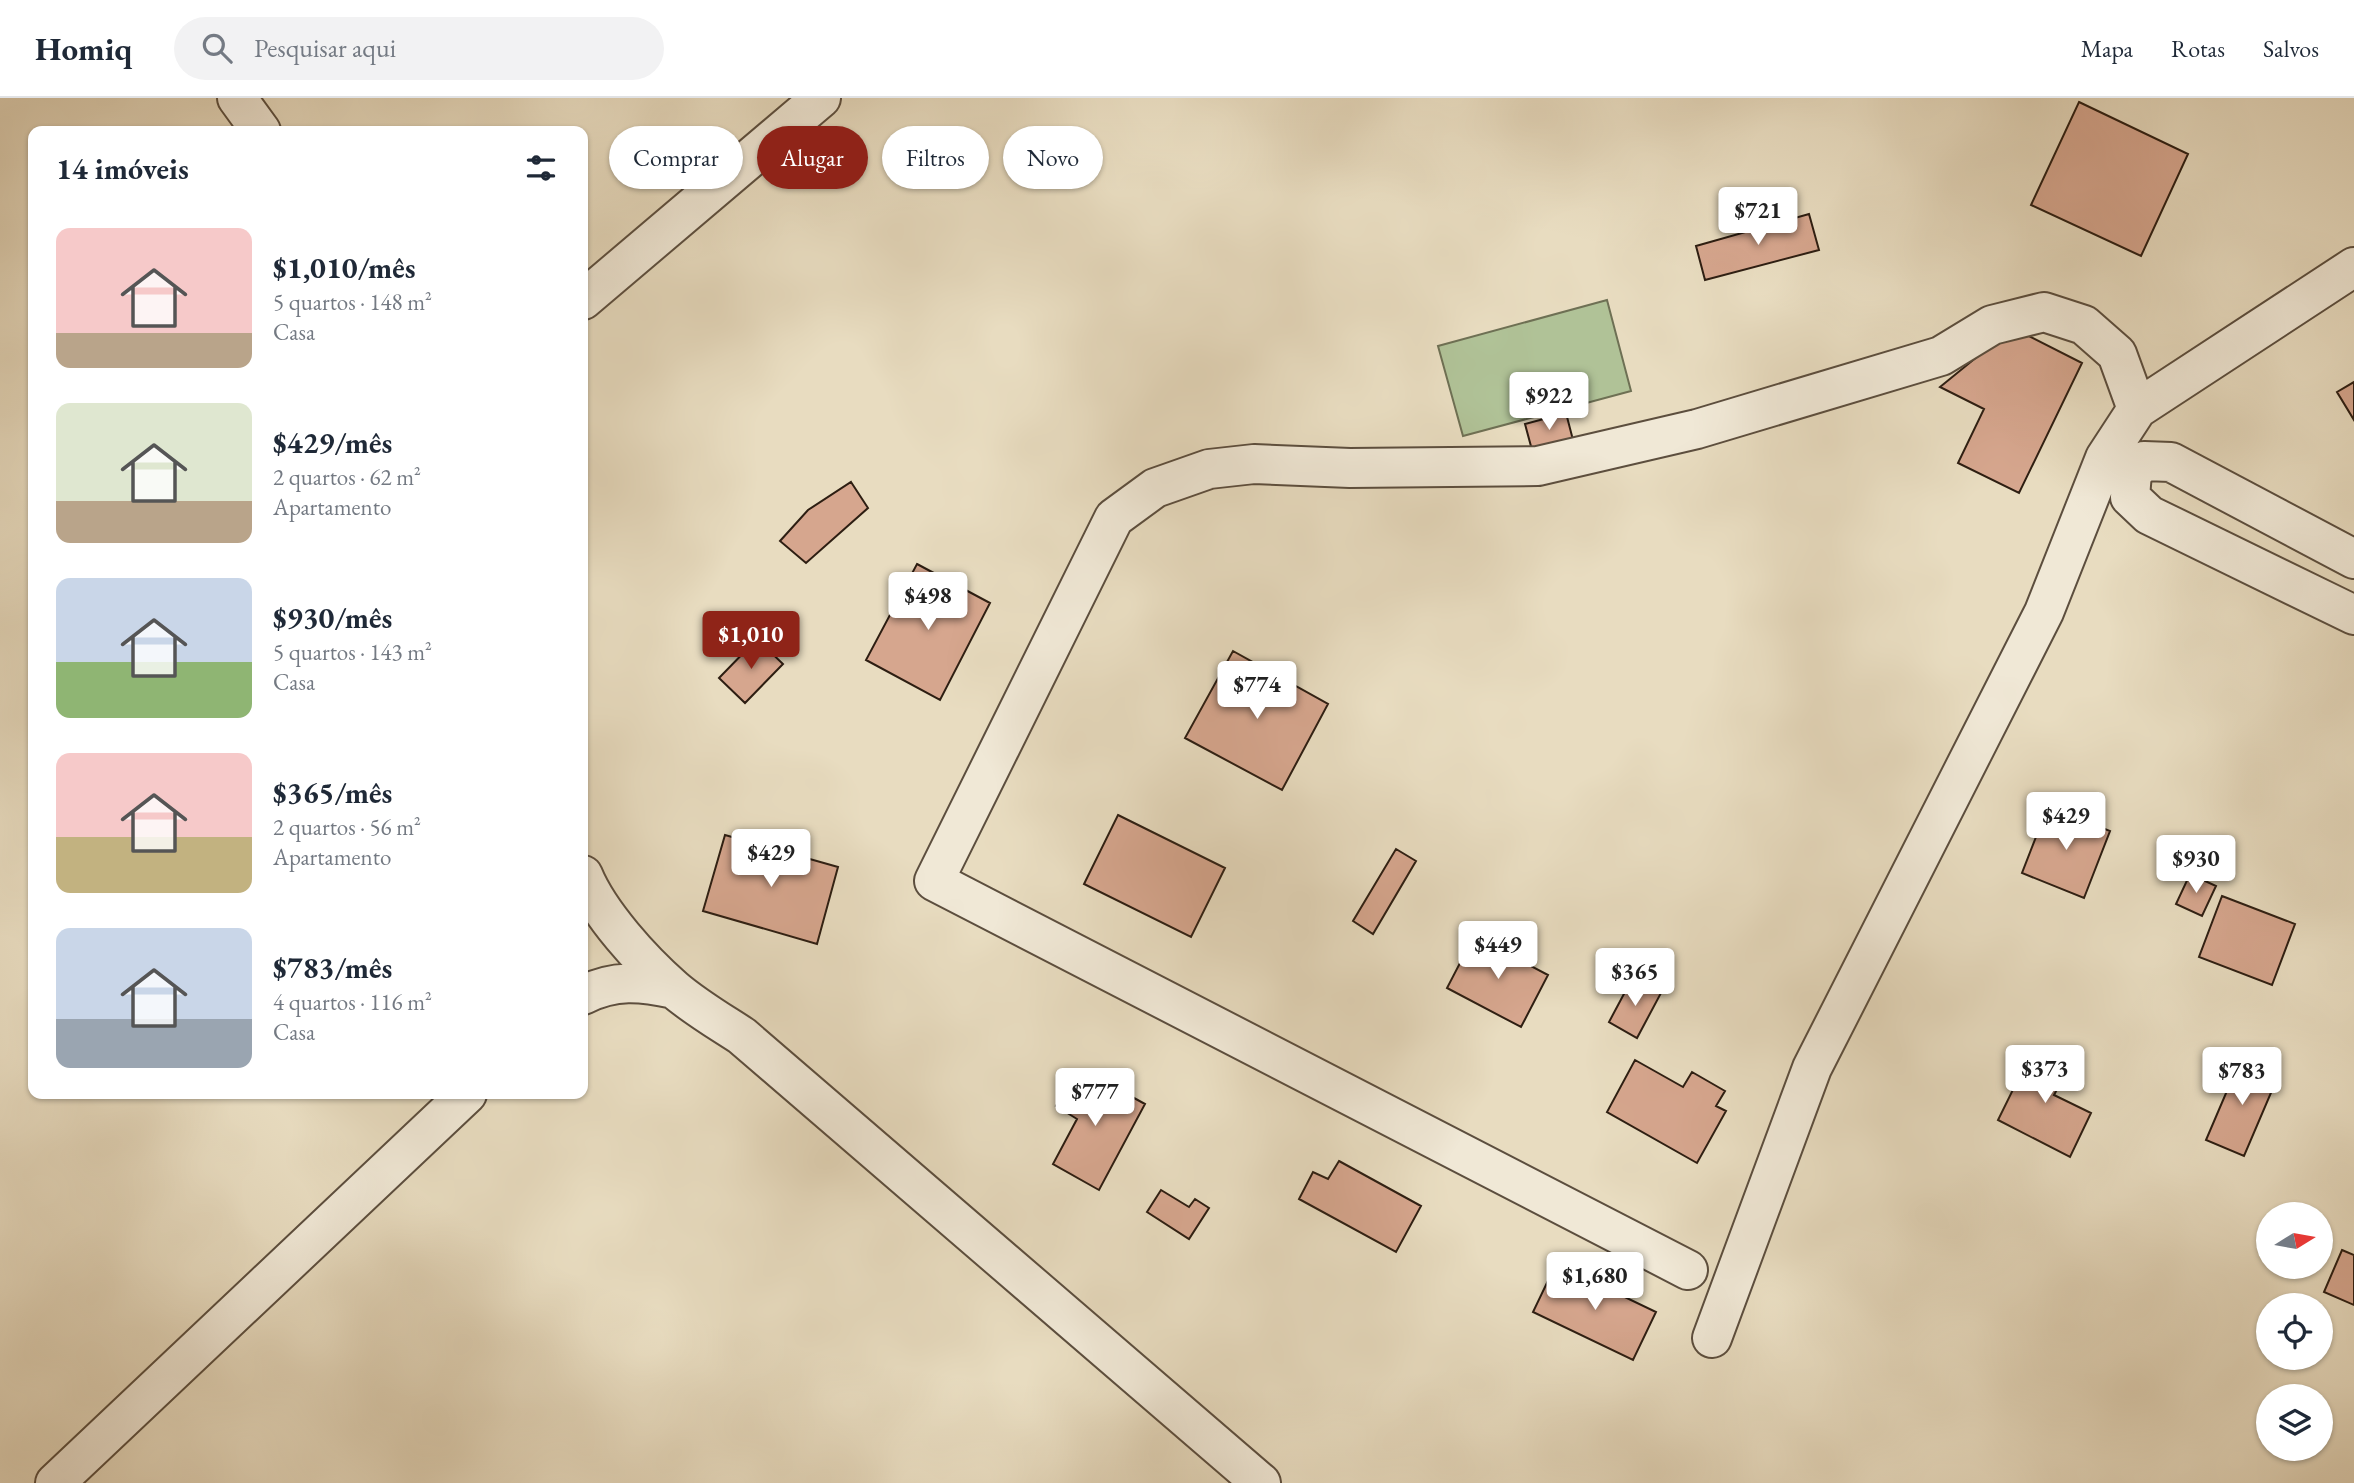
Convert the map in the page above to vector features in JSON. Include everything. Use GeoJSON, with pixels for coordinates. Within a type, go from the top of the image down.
{"type":"FeatureCollection","features":[{"type":"Feature","properties":{"kind":"street"},"geometry":{"type":"LineString","coordinates":[[237,98],[257,126]]}},
{"type":"Feature","properties":{"kind":"street"},"geometry":{"type":"LineString","coordinates":[[588,296],[821,98]]}},
{"type":"Feature","properties":{"kind":"street"},"geometry":{"type":"LineString","coordinates":[[1712,1338],[1812,1068],[2118,465],[2137,409],[2354,267]]}},
{"type":"Feature","properties":{"kind":"street"},"geometry":{"type":"LineString","coordinates":[[1689,1270],[934,881],[1114,518],[1155,488],[1209,469],[1254,464],[1350,468],[1538,466],[1697,429],[1928,360],[1941,356],[1992,325],[2044,312],[2084,325],[2117,354],[2137,409]]}},
{"type":"Feature","properties":{"kind":"street"},"geometry":{"type":"LineString","coordinates":[[2118,465],[2144,461],[2171,462],[2354,559]]}},
{"type":"Feature","properties":{"kind":"street"},"geometry":{"type":"LineString","coordinates":[[2118,465],[2130,497],[2148,515],[2354,615]]}},
{"type":"Feature","properties":{"kind":"street"},"geometry":{"type":"LineString","coordinates":[[588,886],[631,944],[674,989],[741,1036],[1261,1483]]}},
{"type":"Feature","properties":{"kind":"street"},"geometry":{"type":"LineString","coordinates":[[588,992],[599,987],[640,982],[674,989]]}},
{"type":"Feature","properties":{"kind":"street"},"geometry":{"type":"LineString","coordinates":[[55,1483],[462,1099]]}},
{"type":"Feature","properties":{"kind":"green space"},"geometry":{"type":"Polygon","coordinates":[[[1607,300],[1631,391],[1463,436],[1438,346],[1607,300]]]}},
{"type":"Feature","properties":{"kind":"building"},"geometry":{"type":"Polygon","coordinates":[[[2079,102],[2188,154],[2141,256],[2031,205],[2079,102]]]}},
{"type":"Feature","properties":{"kind":"building"},"geometry":{"type":"Polygon","coordinates":[[[1809,214],[1819,250],[1705,280],[1696,246],[1809,214]]]}},
{"type":"Feature","properties":{"kind":"building"},"geometry":{"type":"Polygon","coordinates":[[[2015,329],[2082,363],[2019,493],[1958,463],[1984,409],[1940,387],[2005,334],[2015,329]]]}},
{"type":"Feature","properties":{"kind":"building"},"geometry":{"type":"Polygon","coordinates":[[[2354,382],[2354,420],[2337,392],[2354,382]]]}},
{"type":"Feature","properties":{"kind":"building"},"geometry":{"type":"Polygon","coordinates":[[[1566,413],[1573,440],[1532,450],[1525,424],[1566,413]]]}},
{"type":"Feature","properties":{"kind":"building"},"geometry":{"type":"Polygon","coordinates":[[[851,482],[868,508],[806,563],[780,541],[808,510],[851,482]]]}},
{"type":"Feature","properties":{"kind":"building"},"geometry":{"type":"Polygon","coordinates":[[[917,564],[990,603],[940,700],[866,660],[917,564]]]}},
{"type":"Feature","properties":{"kind":"building"},"geometry":{"type":"Polygon","coordinates":[[[757,639],[783,664],[745,703],[719,678],[757,639]]]}},
{"type":"Feature","properties":{"kind":"building"},"geometry":{"type":"Polygon","coordinates":[[[1233,651],[1328,704],[1282,790],[1185,738],[1233,651]]]}},
{"type":"Feature","properties":{"kind":"building"},"geometry":{"type":"Polygon","coordinates":[[[2048,806],[2110,831],[2084,898],[2022,873],[2048,806]]]}},
{"type":"Feature","properties":{"kind":"building"},"geometry":{"type":"Polygon","coordinates":[[[1118,815],[1225,868],[1191,937],[1084,884],[1118,815]]]}},
{"type":"Feature","properties":{"kind":"building"},"geometry":{"type":"Polygon","coordinates":[[[725,835],[838,867],[817,944],[703,911],[725,835]]]}},
{"type":"Feature","properties":{"kind":"building"},"geometry":{"type":"Polygon","coordinates":[[[1396,849],[1416,861],[1373,934],[1353,921],[1396,849]]]}},
{"type":"Feature","properties":{"kind":"building"},"geometry":{"type":"Polygon","coordinates":[[[2190,874],[2216,886],[2202,916],[2176,904],[2190,874]]]}},
{"type":"Feature","properties":{"kind":"building"},"geometry":{"type":"Polygon","coordinates":[[[2222,896],[2295,924],[2272,985],[2199,957],[2222,896]]]}},
{"type":"Feature","properties":{"kind":"building"},"geometry":{"type":"Polygon","coordinates":[[[1474,936],[1548,975],[1521,1027],[1447,988],[1474,936]]]}},
{"type":"Feature","properties":{"kind":"building"},"geometry":{"type":"Polygon","coordinates":[[[1633,977],[1661,993],[1637,1038],[1609,1022],[1633,977]]]}},
{"type":"Feature","properties":{"kind":"building"},"geometry":{"type":"Polygon","coordinates":[[[2034,1047],[2070,1065],[2054,1095],[2091,1113],[2070,1157],[1998,1120],[2034,1047]]]}},
{"type":"Feature","properties":{"kind":"building"},"geometry":{"type":"Polygon","coordinates":[[[2241,1058],[2279,1074],[2244,1156],[2206,1140],[2241,1058]]]}},
{"type":"Feature","properties":{"kind":"building"},"geometry":{"type":"Polygon","coordinates":[[[1635,1060],[1683,1087],[1692,1072],[1725,1091],[1716,1106],[1726,1111],[1697,1163],[1607,1112],[1635,1060]]]}},
{"type":"Feature","properties":{"kind":"building"},"geometry":{"type":"Polygon","coordinates":[[[1073,1074],[1090,1084],[1094,1076],[1145,1104],[1099,1190],[1053,1164],[1077,1119],[1056,1106],[1073,1074]]]}},
{"type":"Feature","properties":{"kind":"building"},"geometry":{"type":"Polygon","coordinates":[[[1339,1161],[1421,1206],[1396,1252],[1299,1199],[1313,1172],[1328,1179],[1339,1161]]]}},
{"type":"Feature","properties":{"kind":"building"},"geometry":{"type":"Polygon","coordinates":[[[1161,1190],[1189,1207],[1195,1199],[1209,1208],[1189,1239],[1147,1212],[1161,1190]]]}},
{"type":"Feature","properties":{"kind":"building"},"geometry":{"type":"Polygon","coordinates":[[[2342,1250],[2354,1255],[2354,1305],[2333,1296],[2333,1293],[2324,1292],[2330,1279],[2333,1279],[2333,1271],[2342,1250]]]}},
{"type":"Feature","properties":{"kind":"building"},"geometry":{"type":"Polygon","coordinates":[[[1556,1264],[1656,1312],[1633,1360],[1533,1312],[1556,1264]]]}}]}
